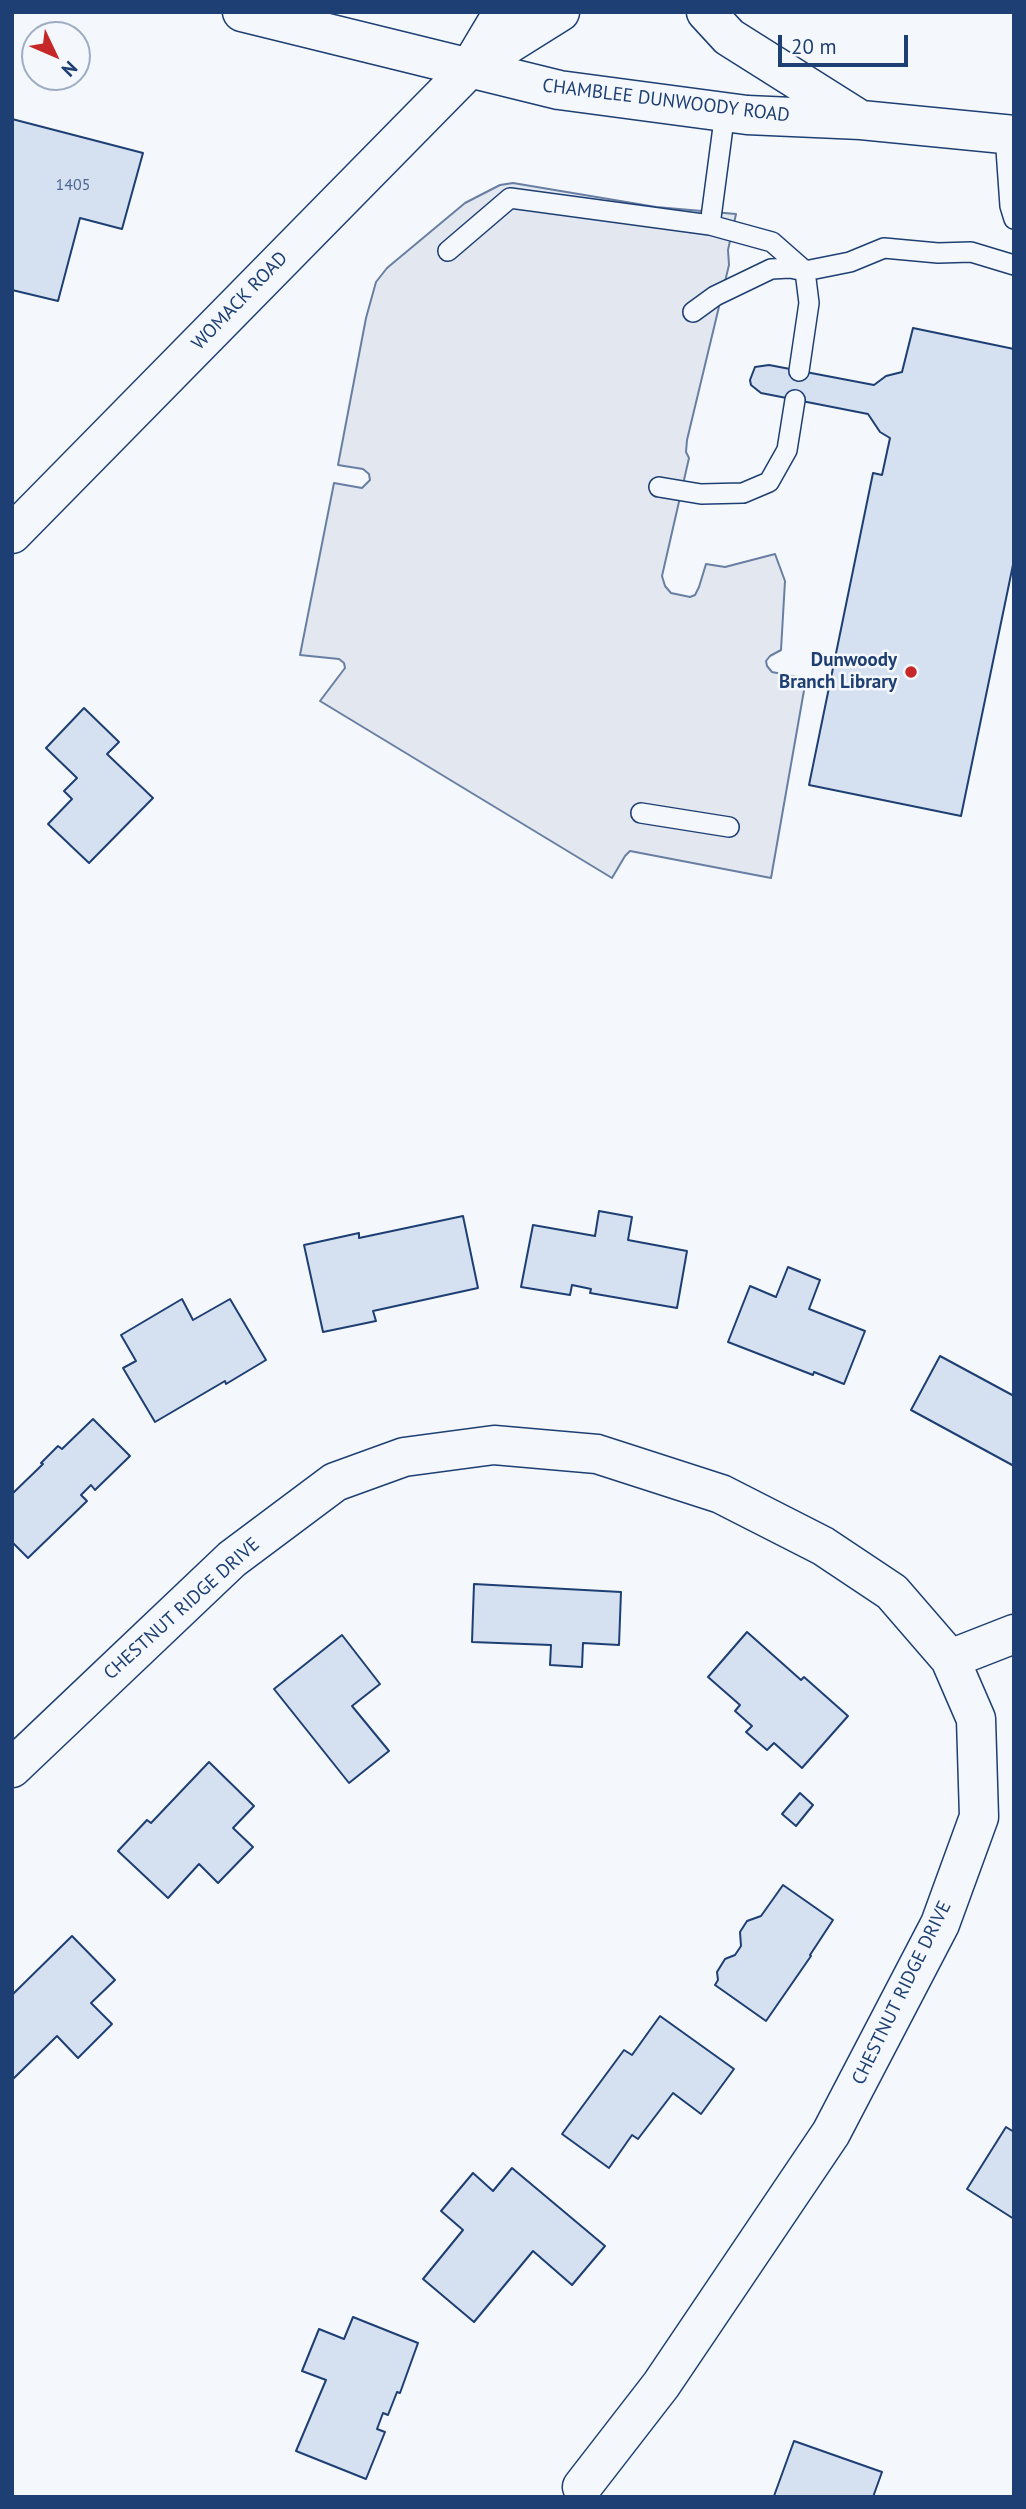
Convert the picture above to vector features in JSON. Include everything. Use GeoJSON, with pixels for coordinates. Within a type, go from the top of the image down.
{"type":"FeatureCollection","features":[{"type":"Feature","properties":{"kind":"street","name":"CHAMBLEE DUNWOODY ROAD"},"geometry":{"type":"LineString","coordinates":[[242,12],[559,90],[725,112],[861,120],[1010,135]]}},
{"type":"Feature","properties":{"kind":"street"},"geometry":{"type":"LineString","coordinates":[[469,69],[503,12]]}},
{"type":"Feature","properties":{"kind":"street"},"geometry":{"type":"LineString","coordinates":[[469,69],[560,12]]}},
{"type":"Feature","properties":{"kind":"street"},"geometry":{"type":"LineString","coordinates":[[706,12],[729,37],[861,120]]}},
{"type":"Feature","properties":{"kind":"street","name":"WOMACK ROAD"},"geometry":{"type":"LineString","coordinates":[[12,534],[469,69]]}},
{"type":"Feature","properties":{"kind":"street","name":"CHESTNUT RIDGE DRIVE"},"geometry":{"type":"LineString","coordinates":[[12,1768],[232,1559],[335,1482],[404,1457],[494,1445],[597,1454],[721,1494],[823,1546],[891,1592],[950,1659],[976,1719],[979,1817],[940,1924],[831,2133],[661,2385],[582,2487]]}},
{"type":"Feature","properties":{"kind":"street"},"geometry":{"type":"LineString","coordinates":[[950,1659],[1014,1634]]}},
{"type":"Feature","properties":{"kind":"lane"},"geometry":{"type":"LineString","coordinates":[[710,225],[725,112]]}},
{"type":"Feature","properties":{"kind":"lane"},"geometry":{"type":"LineString","coordinates":[[1010,135],[1010,206],[1014,219]]}},
{"type":"Feature","properties":{"kind":"lane"},"geometry":{"type":"LineString","coordinates":[[448,251],[510,198],[710,225],[772,243],[806,271],[809,303],[799,371]]}},
{"type":"Feature","properties":{"kind":"lane"},"geometry":{"type":"LineString","coordinates":[[693,312],[715,296],[771,269],[806,271],[850,261],[884,248],[938,253],[971,251],[1014,265]]}},
{"type":"Feature","properties":{"kind":"lane"},"geometry":{"type":"LineString","coordinates":[[659,487],[701,494],[743,494],[769,482],[788,450],[795,400]]}},
{"type":"Feature","properties":{"kind":"lane"},"geometry":{"type":"LineString","coordinates":[[641,813],[729,827]]}},
{"type":"Feature","properties":{"kind":"shaded area"},"geometry":{"type":"Polygon","coordinates":[[[513,183],[656,207],[736,214],[728,250],[729,265],[687,440],[686,452],[689,458],[662,576],[671,593],[690,597],[695,595],[699,587],[706,564],[725,567],[775,554],[785,581],[781,650],[770,656],[766,661],[767,666],[772,672],[806,679],[771,878],[630,851],[612,878],[320,701],[345,668],[344,663],[339,659],[300,655],[334,483],[362,488],[370,480],[369,474],[363,469],[338,465],[366,318],[376,282],[387,268],[465,203],[500,185],[513,183]]]}},
{"type":"Feature","properties":{"kind":"building"},"geometry":{"type":"Polygon","coordinates":[[[12,119],[143,153],[122,229],[80,218],[58,301],[12,290],[12,119]]]}},
{"type":"Feature","properties":{"kind":"building","name":"Dunwoody Branch Library"},"geometry":{"type":"Polygon","coordinates":[[[913,328],[1014,349],[1014,560],[961,816],[809,785],[873,473],[882,475],[890,438],[880,432],[868,414],[761,393],[751,385],[750,380],[755,367],[769,365],[874,385],[886,376],[902,372],[913,328]]]}},
{"type":"Feature","properties":{"kind":"building"},"geometry":{"type":"Polygon","coordinates":[[[84,708],[119,742],[107,754],[153,798],[89,863],[48,824],[72,799],[64,791],[77,778],[46,748],[84,708]]]}},
{"type":"Feature","properties":{"kind":"building"},"geometry":{"type":"Polygon","coordinates":[[[599,1211],[632,1217],[628,1240],[687,1251],[677,1308],[590,1293],[591,1289],[572,1285],[570,1295],[521,1287],[533,1225],[595,1236],[599,1211]]]}},
{"type":"Feature","properties":{"kind":"building"},"geometry":{"type":"Polygon","coordinates":[[[463,1216],[478,1288],[373,1311],[376,1321],[323,1332],[304,1245],[359,1233],[359,1238],[463,1216]]]}},
{"type":"Feature","properties":{"kind":"building"},"geometry":{"type":"Polygon","coordinates":[[[788,1267],[820,1280],[809,1309],[865,1331],[844,1384],[728,1342],[750,1286],[776,1297],[788,1267]]]}},
{"type":"Feature","properties":{"kind":"building"},"geometry":{"type":"Polygon","coordinates":[[[182,1299],[193,1320],[230,1299],[266,1360],[155,1422],[123,1368],[136,1361],[121,1335],[182,1299]]]}},
{"type":"Feature","properties":{"kind":"building"},"geometry":{"type":"Polygon","coordinates":[[[940,1356],[1014,1396],[1014,1466],[911,1410],[940,1356]]]}},
{"type":"Feature","properties":{"kind":"building"},"geometry":{"type":"Polygon","coordinates":[[[93,1419],[130,1456],[95,1490],[91,1485],[81,1495],[87,1501],[28,1558],[12,1542],[12,1494],[58,1446],[62,1449],[93,1419]]]}},
{"type":"Feature","properties":{"kind":"building"},"geometry":{"type":"Polygon","coordinates":[[[474,1584],[621,1592],[619,1645],[583,1643],[582,1667],[550,1665],[551,1645],[472,1642],[474,1584]]]}},
{"type":"Feature","properties":{"kind":"building"},"geometry":{"type":"Polygon","coordinates":[[[747,1632],[801,1680],[804,1677],[848,1716],[802,1768],[774,1743],[767,1750],[746,1732],[752,1726],[735,1711],[740,1705],[708,1677],[747,1632]]]}},
{"type":"Feature","properties":{"kind":"building"},"geometry":{"type":"Polygon","coordinates":[[[342,1635],[380,1684],[352,1706],[389,1751],[349,1783],[274,1689],[342,1635]]]}},
{"type":"Feature","properties":{"kind":"building"},"geometry":{"type":"Polygon","coordinates":[[[209,1762],[254,1806],[233,1828],[253,1847],[218,1883],[199,1864],[168,1898],[118,1851],[147,1820],[151,1823],[209,1762]]]}},
{"type":"Feature","properties":{"kind":"building"},"geometry":{"type":"Polygon","coordinates":[[[800,1793],[813,1805],[796,1826],[782,1814],[800,1793]]]}},
{"type":"Feature","properties":{"kind":"building"},"geometry":{"type":"Polygon","coordinates":[[[783,1885],[833,1920],[766,2021],[715,1985],[718,1980],[717,1972],[725,1959],[735,1955],[741,1946],[740,1932],[747,1921],[761,1916],[783,1885]]]}},
{"type":"Feature","properties":{"kind":"building"},"geometry":{"type":"Polygon","coordinates":[[[72,1936],[115,1980],[91,2003],[112,2024],[78,2058],[57,2036],[12,2080],[12,1995],[72,1936]]]}},
{"type":"Feature","properties":{"kind":"building"},"geometry":{"type":"Polygon","coordinates":[[[660,2016],[734,2069],[701,2114],[673,2093],[638,2139],[632,2135],[609,2168],[562,2134],[624,2050],[632,2055],[660,2016]]]}},
{"type":"Feature","properties":{"kind":"building"},"geometry":{"type":"Polygon","coordinates":[[[1006,2127],[1014,2132],[1014,2219],[967,2189],[1006,2127]]]}},
{"type":"Feature","properties":{"kind":"building"},"geometry":{"type":"Polygon","coordinates":[[[512,2168],[605,2246],[572,2285],[533,2251],[474,2322],[423,2279],[463,2230],[441,2211],[473,2173],[493,2191],[512,2168]]]}},
{"type":"Feature","properties":{"kind":"building"},"geometry":{"type":"Polygon","coordinates":[[[353,2317],[418,2343],[400,2393],[397,2392],[388,2415],[383,2413],[377,2429],[385,2432],[366,2479],[296,2451],[326,2380],[302,2371],[319,2329],[344,2339],[353,2317]]]}},
{"type":"Feature","properties":{"kind":"building"},"geometry":{"type":"Polygon","coordinates":[[[794,2441],[882,2472],[873,2497],[774,2496],[794,2441]]]}},
{"type":"Feature","properties":{"kind":"place","name":"Dunwoody Branch Library"},"geometry":{"type":"Point","coordinates":[911,672]}}]}
